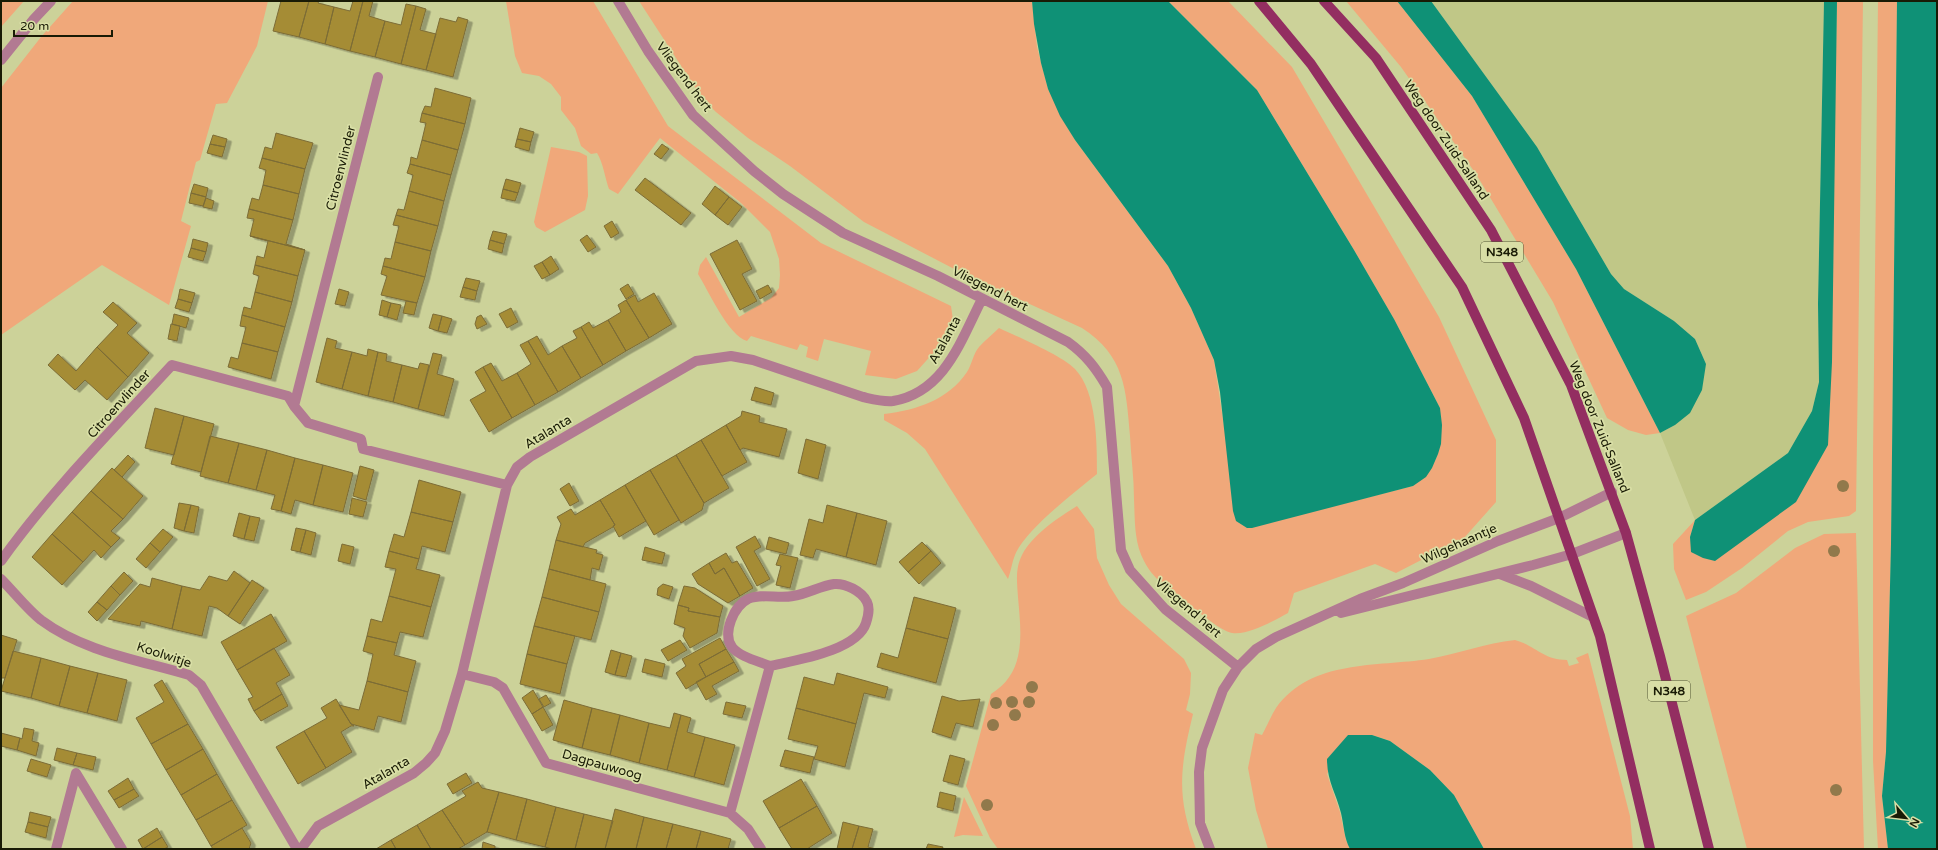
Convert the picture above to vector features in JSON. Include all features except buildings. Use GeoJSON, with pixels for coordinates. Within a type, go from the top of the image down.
{"type":"FeatureCollection","features":[{"type":"Feature","properties":{"kind":"main road"},"geometry":{"type":"LineString","coordinates":[[1259,1],[1311,64],[1462,287],[1524,418],[1600,636],[1650,849]]}},
{"type":"Feature","properties":{"kind":"main road","name":"Weg door Zuid-Salland"},"geometry":{"type":"LineString","coordinates":[[1324,1],[1376,58],[1491,230],[1571,385],[1626,533],[1653,628],[1709,849]]}},
{"type":"Feature","properties":{"kind":"street"},"geometry":{"type":"LineString","coordinates":[[1,60],[34,19],[51,1]]}},
{"type":"Feature","properties":{"kind":"street","name":"Vliegend hert"},"geometry":{"type":"LineString","coordinates":[[618,1],[648,51],[693,115],[754,171],[783,194],[843,233],[938,276],[1068,342],[1083,353],[1096,368],[1107,387],[1121,550],[1130,570],[1165,609],[1238,667]]}},
{"type":"Feature","properties":{"kind":"street","name":"Citroenvlinder"},"geometry":{"type":"LineString","coordinates":[[294,406],[378,77]]}},
{"type":"Feature","properties":{"kind":"street","name":"Atalanta"},"geometry":{"type":"LineString","coordinates":[[301,849],[318,826],[414,773],[435,753],[445,731],[462,674],[507,485],[517,467],[530,457],[696,361],[731,356],[753,360],[862,397],[878,400],[892,401],[918,393],[937,379],[949,363],[982,299]]}},
{"type":"Feature","properties":{"kind":"street","name":"Citroenvlinder"},"geometry":{"type":"LineString","coordinates":[[1,561],[33,519],[58,490],[172,365],[288,396],[308,423],[361,439],[363,449],[507,485]]}},
{"type":"Feature","properties":{"kind":"street","name":"Wilgehaantje"},"geometry":{"type":"LineString","coordinates":[[1210,849],[1200,823],[1199,772],[1202,748],[1223,690],[1238,667],[1256,649],[1269,641],[1360,599],[1403,583],[1498,541],[1559,518],[1612,492]]}},
{"type":"Feature","properties":{"kind":"street","name":"Wilgehaantje"},"geometry":{"type":"LineString","coordinates":[[1315,619],[1500,574],[1572,554],[1626,533]]}},
{"type":"Feature","properties":{"kind":"street"},"geometry":{"type":"LineString","coordinates":[[1500,574],[1531,586],[1593,617]]}},
{"type":"Feature","properties":{"kind":"street","name":"Koolwitje"},"geometry":{"type":"LineString","coordinates":[[1,579],[40,619],[60,632],[94,648],[189,675],[201,684],[297,849]]}},
{"type":"Feature","properties":{"kind":"street"},"geometry":{"type":"LineString","coordinates":[[832,584],[844,584],[860,594],[867,602],[868,615],[866,625],[861,633],[850,642],[826,652],[770,666],[739,653],[731,646],[729,635],[731,620],[738,607],[747,600],[760,596],[791,597],[807,594],[832,584]]}},
{"type":"Feature","properties":{"kind":"street"},"geometry":{"type":"LineString","coordinates":[[730,813],[770,666]]}},
{"type":"Feature","properties":{"kind":"street","name":"Dagpauwoog"},"geometry":{"type":"LineString","coordinates":[[462,674],[494,682],[503,688],[546,763],[730,813],[748,829],[761,849]]}},
{"type":"Feature","properties":{"kind":"street"},"geometry":{"type":"LineString","coordinates":[[56,849],[76,773],[122,849]]}},
{"type":"Feature","properties":{"kind":"shaded area"},"geometry":{"type":"Polygon","coordinates":[[[1,1],[24,1],[1,27],[1,1]]]}},
{"type":"Feature","properties":{"kind":"shaded area"},"geometry":{"type":"Polygon","coordinates":[[[73,1],[268,1],[257,46],[227,103],[216,104],[200,160],[196,162],[181,221],[191,226],[169,305],[102,265],[1,335],[1,88],[41,37],[73,1]]]}},
{"type":"Feature","properties":{"kind":"shaded area"},"geometry":{"type":"Polygon","coordinates":[[[506,1],[593,1],[668,126],[821,243],[951,306],[953,320],[944,341],[917,371],[896,379],[865,375],[871,351],[824,339],[818,361],[806,357],[808,347],[800,344],[797,350],[751,336],[747,341],[740,337],[726,322],[713,302],[698,274],[700,265],[706,257],[739,317],[771,298],[779,288],[779,259],[770,232],[741,203],[660,138],[618,194],[609,189],[597,153],[591,154],[581,146],[575,128],[561,110],[561,97],[551,84],[539,76],[522,73],[515,56],[506,1]]]}},
{"type":"Feature","properties":{"kind":"shaded area"},"geometry":{"type":"Polygon","coordinates":[[[639,1],[1032,1],[1037,47],[1048,89],[1075,140],[1168,266],[1191,308],[1214,360],[1224,426],[1247,528],[1413,486],[1435,461],[1438,453],[1440,408],[1394,319],[1257,90],[1168,1],[1228,1],[1292,67],[1439,317],[1496,440],[1496,502],[1464,538],[1396,573],[1375,564],[1294,593],[1288,613],[1261,627],[1238,633],[1223,630],[1160,582],[1148,569],[1141,554],[1138,546],[1136,531],[1127,403],[1121,375],[1107,350],[1082,328],[960,272],[864,222],[790,166],[748,138],[716,112],[702,98],[639,1]]]}},
{"type":"Feature","properties":{"kind":"shaded area"},"geometry":{"type":"Polygon","coordinates":[[[1346,1],[1397,1],[1472,96],[1576,269],[1660,433],[1646,435],[1628,430],[1607,418],[1553,302],[1476,174],[1401,67],[1346,1]]]}},
{"type":"Feature","properties":{"kind":"shaded area"},"geometry":{"type":"Polygon","coordinates":[[[1431,1],[1824,1],[1818,304],[1819,382],[1812,411],[1788,453],[1695,520],[1660,433],[1675,425],[1706,364],[1695,339],[1674,321],[1624,289],[1611,274],[1537,147],[1431,1]]]}},
{"type":"Feature","properties":{"kind":"shaded area"},"geometry":{"type":"Polygon","coordinates":[[[1837,1],[1863,1],[1856,511],[1849,516],[1808,522],[1788,531],[1742,568],[1706,592],[1686,600],[1674,569],[1673,544],[1695,520],[1690,537],[1828,445],[1837,1]]]}},
{"type":"Feature","properties":{"kind":"shaded area"},"geometry":{"type":"Polygon","coordinates":[[[1878,1],[1897,1],[1891,544],[1886,752],[1882,796],[1888,849],[1878,849],[1873,761],[1873,456],[1878,1]]]}},
{"type":"Feature","properties":{"kind":"shaded area"},"geometry":{"type":"Polygon","coordinates":[[[551,147],[579,152],[587,156],[588,196],[585,210],[545,232],[536,227],[534,222],[551,147]]]}},
{"type":"Feature","properties":{"kind":"shaded area"},"geometry":{"type":"Polygon","coordinates":[[[999,328],[1050,352],[1075,369],[1088,391],[1092,404],[1097,448],[1097,474],[1039,523],[1020,545],[1015,555],[1008,579],[925,449],[907,433],[884,420],[884,414],[908,410],[920,406],[941,397],[951,390],[967,372],[979,347],[999,328]]]}},
{"type":"Feature","properties":{"kind":"shaded area"},"geometry":{"type":"Polygon","coordinates":[[[1077,506],[1094,529],[1097,558],[1109,585],[1121,604],[1184,659],[1191,673],[1190,694],[1186,710],[1193,714],[1185,750],[1182,782],[1185,813],[1196,849],[998,849],[990,838],[966,786],[991,694],[1003,685],[1011,675],[1019,651],[1020,624],[1017,586],[1018,565],[1027,547],[1039,533],[1077,506]]]}},
{"type":"Feature","properties":{"kind":"shaded area"},"geometry":{"type":"Polygon","coordinates":[[[1856,533],[1864,849],[1747,849],[1686,616],[1736,593],[1795,548],[1824,534],[1856,533]]]}},
{"type":"Feature","properties":{"kind":"shaded area"},"geometry":{"type":"Polygon","coordinates":[[[1515,640],[1552,658],[1567,660],[1569,666],[1579,663],[1576,658],[1588,653],[1630,816],[1633,849],[1484,849],[1454,795],[1430,770],[1390,741],[1372,735],[1348,735],[1327,774],[1340,812],[1346,840],[1350,849],[1268,849],[1256,810],[1248,768],[1255,733],[1262,735],[1276,708],[1290,692],[1307,681],[1326,673],[1346,668],[1429,659],[1515,640]]]}},
{"type":"Feature","properties":{"kind":"shaded area"},"geometry":{"type":"Polygon","coordinates":[[[964,797],[983,836],[963,835],[954,837],[964,797]]]}},
{"type":"Feature","properties":{"kind":"water"},"geometry":{"type":"Polygon","coordinates":[[[1032,1],[1168,1],[1257,90],[1394,319],[1440,408],[1442,425],[1441,444],[1432,468],[1426,477],[1413,486],[1252,528],[1247,528],[1236,521],[1233,511],[1220,392],[1214,360],[1191,308],[1168,266],[1075,140],[1060,116],[1048,89],[1041,63],[1034,24],[1032,1]]]}},
{"type":"Feature","properties":{"kind":"water"},"geometry":{"type":"Polygon","coordinates":[[[1397,1],[1431,1],[1537,147],[1611,274],[1624,289],[1674,321],[1695,339],[1706,364],[1702,390],[1690,413],[1675,425],[1660,433],[1576,269],[1472,96],[1397,1]]]}},
{"type":"Feature","properties":{"kind":"water"},"geometry":{"type":"Polygon","coordinates":[[[1824,1],[1837,1],[1832,362],[1828,445],[1796,502],[1715,561],[1703,558],[1691,552],[1690,537],[1695,520],[1788,453],[1812,411],[1819,382],[1818,304],[1824,1]]]}},
{"type":"Feature","properties":{"kind":"water"},"geometry":{"type":"Polygon","coordinates":[[[1897,1],[1937,1],[1937,849],[1888,849],[1882,796],[1886,752],[1891,544],[1897,1]]]}},
{"type":"Feature","properties":{"kind":"water"},"geometry":{"type":"Polygon","coordinates":[[[1348,735],[1372,735],[1390,741],[1430,770],[1454,795],[1484,849],[1350,849],[1345,836],[1341,813],[1327,767],[1327,759],[1348,735]]]}}]}
